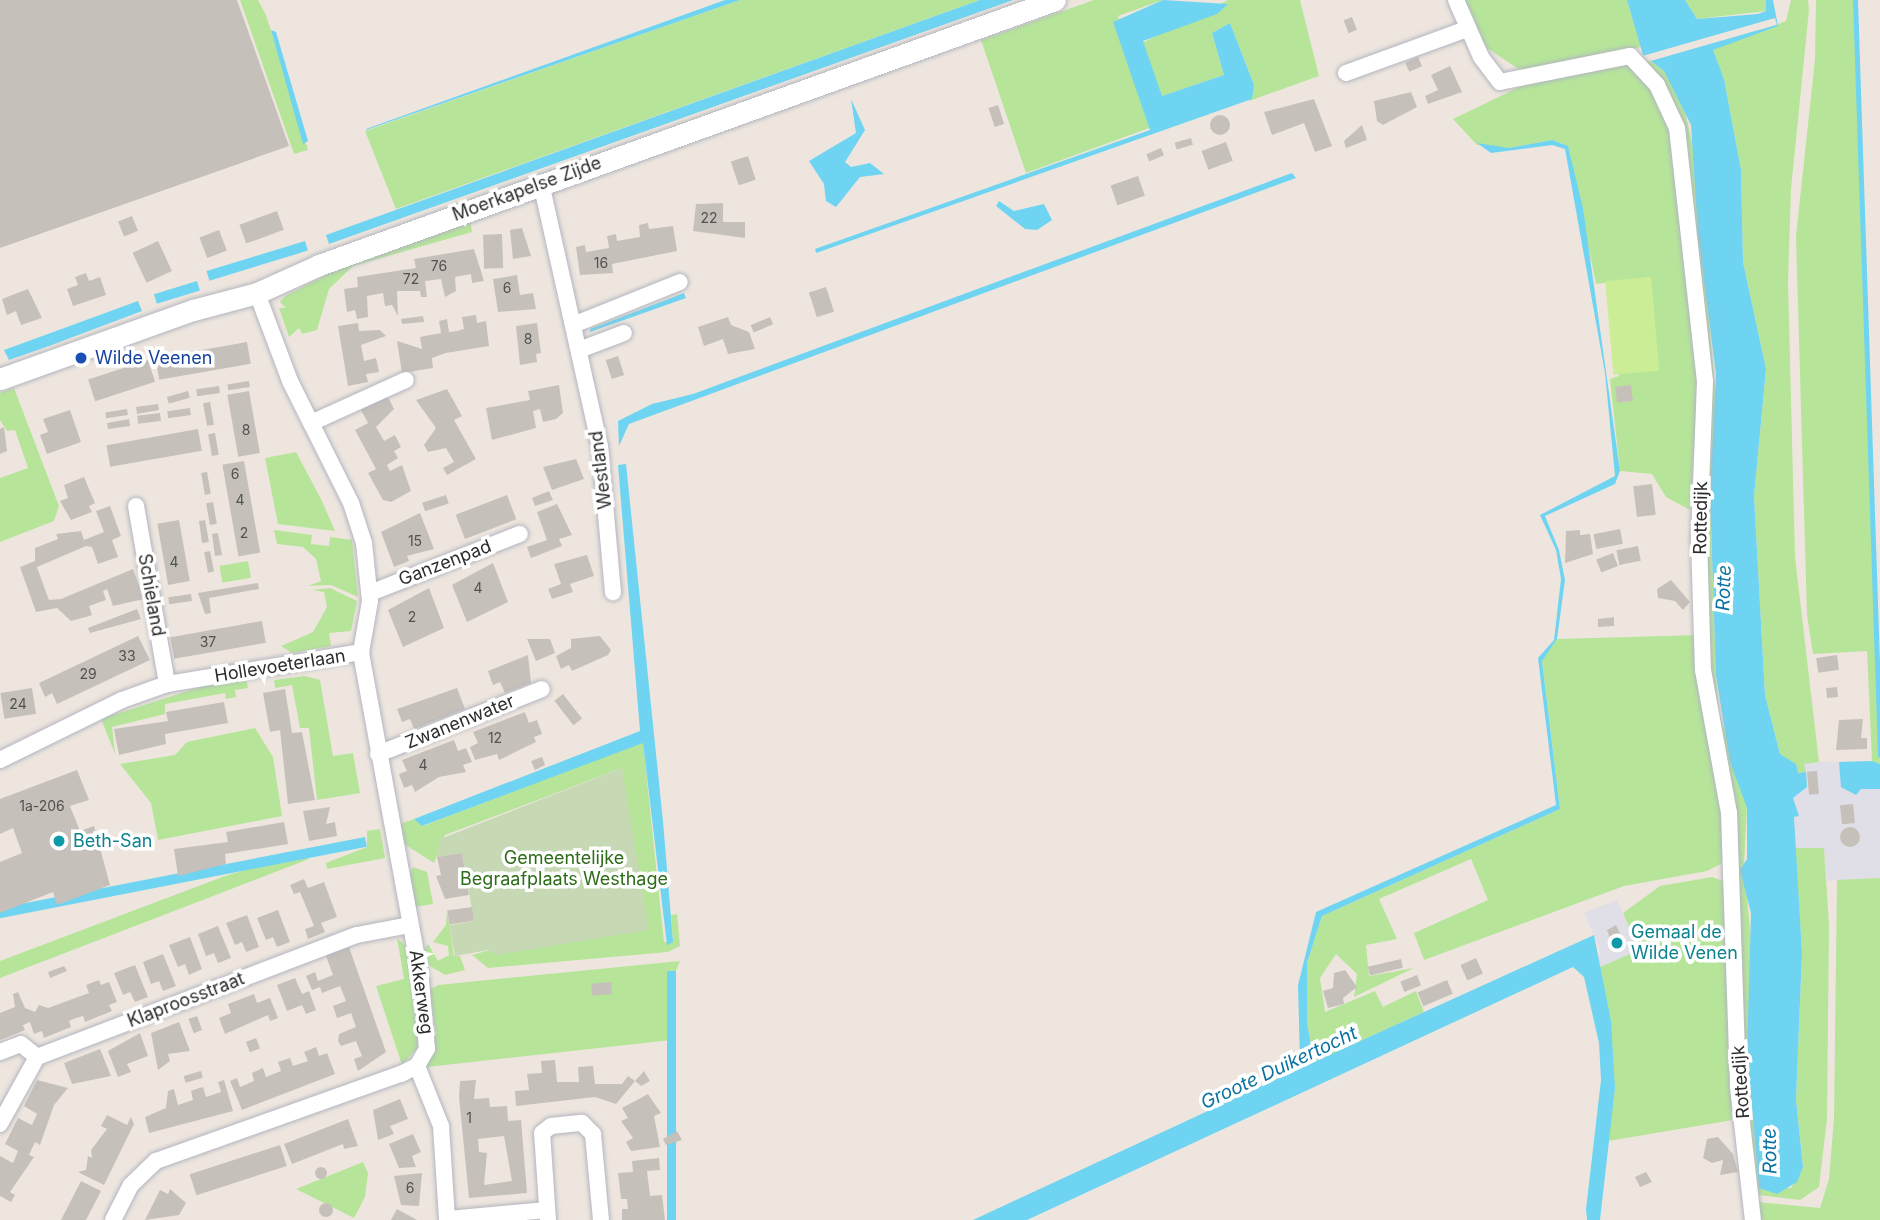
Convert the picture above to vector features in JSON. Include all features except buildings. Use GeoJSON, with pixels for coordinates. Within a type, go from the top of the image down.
{"type":"FeatureCollection","features":[{"type":"Feature","properties":{"kind":"street","name":"Moerkapelse Zijde"},"geometry":{"type":"LineString","coordinates":[[0,379],[193,310],[257,293],[541,183],[1055,0]]}},
{"type":"Feature","properties":{"kind":"street","name":"Rottedijk"},"geometry":{"type":"LineString","coordinates":[[1457,0],[1467,29],[1500,82],[1630,56],[1657,85],[1677,128],[1705,381],[1699,538],[1703,670],[1729,813],[1738,1087],[1753,1220]]}},
{"type":"Feature","properties":{"kind":"street"},"geometry":{"type":"LineString","coordinates":[[1346,73],[1467,29]]}},
{"type":"Feature","properties":{"kind":"street","name":"Westland"},"geometry":{"type":"LineString","coordinates":[[541,183],[600,447],[613,592]]}},
{"type":"Feature","properties":{"kind":"street"},"geometry":{"type":"LineString","coordinates":[[573,325],[680,282]]}},
{"type":"Feature","properties":{"kind":"street","name":"Hollevoeterlaan"},"geometry":{"type":"LineString","coordinates":[[0,760],[122,700],[167,684],[361,652],[370,593],[358,521],[311,423],[257,293]]}},
{"type":"Feature","properties":{"kind":"street"},"geometry":{"type":"LineString","coordinates":[[579,350],[624,333]]}},
{"type":"Feature","properties":{"kind":"street"},"geometry":{"type":"LineString","coordinates":[[311,423],[406,380]]}},
{"type":"Feature","properties":{"kind":"street","name":"Schieland"},"geometry":{"type":"LineString","coordinates":[[136,506],[167,684]]}},
{"type":"Feature","properties":{"kind":"street","name":"Ganzenpad"},"geometry":{"type":"LineString","coordinates":[[370,593],[520,534]]}},
{"type":"Feature","properties":{"kind":"street","name":"Akkerweg"},"geometry":{"type":"LineString","coordinates":[[361,652],[429,1031],[427,1049],[417,1066]]}},
{"type":"Feature","properties":{"kind":"street","name":"Zwanenwater"},"geometry":{"type":"LineString","coordinates":[[378,754],[542,689]]}},
{"type":"Feature","properties":{"kind":"street","name":"Klaproosstraat"},"geometry":{"type":"LineString","coordinates":[[37,1057],[357,935],[410,925]]}},
{"type":"Feature","properties":{"kind":"street"},"geometry":{"type":"LineString","coordinates":[[0,1052],[21,1044],[37,1057],[0,1124]]}},
{"type":"Feature","properties":{"kind":"street"},"geometry":{"type":"LineString","coordinates":[[113,1220],[131,1185],[156,1161],[417,1066],[442,1126],[448,1219],[547,1215],[542,1133],[551,1126],[582,1123],[593,1134],[601,1220]]}},
{"type":"Feature","properties":{"kind":"shaded area"},"geometry":{"type":"Polygon","coordinates":[[[1780,754],[1819,762],[1872,761],[1874,789],[1880,789],[1880,878],[1827,881],[1824,848],[1795,848],[1794,817],[1799,816],[1792,798],[1798,793],[1780,754]]]}},
{"type":"Feature","properties":{"kind":"shaded area"},"geometry":{"type":"Polygon","coordinates":[[[1617,900],[1640,950],[1598,968],[1600,949],[1584,913],[1617,900]]]}},
{"type":"Feature","properties":{"kind":"green space"},"geometry":{"type":"Polygon","coordinates":[[[240,0],[258,0],[266,15],[308,150],[294,154],[240,0]]]}},
{"type":"Feature","properties":{"kind":"green space"},"geometry":{"type":"Polygon","coordinates":[[[740,0],[980,0],[396,209],[365,131],[740,0]]]}},
{"type":"Feature","properties":{"kind":"green space"},"geometry":{"type":"Polygon","coordinates":[[[1094,0],[1163,0],[1118,16],[1152,127],[1026,173],[981,40],[1094,0]]]}},
{"type":"Feature","properties":{"kind":"green space"},"geometry":{"type":"Polygon","coordinates":[[[1228,0],[1300,0],[1319,76],[1249,101],[1254,85],[1230,23],[1212,33],[1224,75],[1162,96],[1142,43],[1228,0]]]}},
{"type":"Feature","properties":{"kind":"green space"},"geometry":{"type":"Polygon","coordinates":[[[1462,0],[1627,0],[1641,47],[1523,72],[1478,42],[1462,0]]]}},
{"type":"Feature","properties":{"kind":"green space"},"geometry":{"type":"Polygon","coordinates":[[[1685,0],[1766,0],[1766,11],[1697,19],[1685,0]]]}},
{"type":"Feature","properties":{"kind":"green space"},"geometry":{"type":"Polygon","coordinates":[[[1791,0],[1808,0],[1809,10],[1791,189],[1788,281],[1795,557],[1819,762],[1804,764],[1806,772],[1797,773],[1780,754],[1765,695],[1754,496],[1766,369],[1743,262],[1741,170],[1724,79],[1712,50],[1786,21],[1791,0]]]}},
{"type":"Feature","properties":{"kind":"green space"},"geometry":{"type":"Polygon","coordinates":[[[1816,0],[1855,0],[1880,764],[1872,761],[1867,651],[1813,654],[1807,615],[1796,236],[1815,59],[1816,0]]]}},
{"type":"Feature","properties":{"kind":"green space"},"geometry":{"type":"Polygon","coordinates":[[[1643,55],[1664,71],[1683,103],[1695,156],[1717,412],[1710,494],[1716,676],[1719,711],[1747,808],[1744,864],[1752,951],[1747,1053],[1759,1187],[1791,1188],[1803,1167],[1796,1100],[1802,953],[1795,848],[1824,848],[1829,926],[1827,1119],[1819,1187],[1800,1200],[1759,1195],[1747,1129],[1705,592],[1709,416],[1686,169],[1643,55]]]}},
{"type":"Feature","properties":{"kind":"green space"},"geometry":{"type":"Polygon","coordinates":[[[1626,63],[1639,70],[1670,117],[1700,363],[1690,510],[1666,497],[1652,474],[1620,471],[1610,379],[1619,376],[1651,277],[1596,284],[1568,146],[1552,140],[1509,148],[1477,145],[1453,119],[1534,80],[1626,63]]]}},
{"type":"Feature","properties":{"kind":"green space"},"geometry":{"type":"Polygon","coordinates":[[[470,218],[472,232],[353,266],[329,289],[317,330],[302,334],[299,328],[289,337],[279,308],[286,308],[280,302],[285,296],[328,274],[327,269],[470,218]]]}},
{"type":"Feature","properties":{"kind":"green space"},"geometry":{"type":"Polygon","coordinates":[[[1651,277],[1659,371],[1613,375],[1605,281],[1651,277]]]}},
{"type":"Feature","properties":{"kind":"green space"},"geometry":{"type":"Polygon","coordinates":[[[14,388],[59,506],[54,521],[0,542],[0,478],[28,468],[15,430],[7,431],[0,420],[0,393],[14,388]]]}},
{"type":"Feature","properties":{"kind":"green space"},"geometry":{"type":"Polygon","coordinates":[[[296,452],[335,531],[278,524],[265,458],[296,452]]]}},
{"type":"Feature","properties":{"kind":"green space"},"geometry":{"type":"Polygon","coordinates":[[[274,530],[312,535],[311,544],[329,546],[330,537],[352,540],[358,597],[331,585],[308,586],[321,581],[316,559],[303,547],[277,544],[274,530]]]}},
{"type":"Feature","properties":{"kind":"green space"},"geometry":{"type":"Polygon","coordinates":[[[248,561],[251,578],[222,583],[219,566],[248,561]]]}},
{"type":"Feature","properties":{"kind":"green space"},"geometry":{"type":"Polygon","coordinates":[[[330,588],[357,601],[351,631],[329,633],[331,646],[292,653],[281,646],[313,632],[327,607],[324,592],[312,590],[330,588]]]}},
{"type":"Feature","properties":{"kind":"green space"},"geometry":{"type":"Polygon","coordinates":[[[1699,635],[1722,788],[1725,862],[1707,871],[1624,886],[1424,960],[1414,933],[1488,900],[1471,859],[1379,899],[1397,939],[1366,945],[1369,976],[1414,968],[1354,997],[1357,974],[1336,954],[1320,978],[1325,1012],[1375,991],[1383,1007],[1416,991],[1424,1012],[1314,1063],[1307,1023],[1307,963],[1322,916],[1560,809],[1542,660],[1557,639],[1699,635]]]}},
{"type":"Feature","properties":{"kind":"green space"},"geometry":{"type":"Polygon","coordinates":[[[305,676],[320,680],[333,756],[353,753],[360,793],[317,800],[309,728],[300,728],[292,685],[275,688],[274,680],[305,676]]]}},
{"type":"Feature","properties":{"kind":"green space"},"geometry":{"type":"Polygon","coordinates":[[[246,679],[248,688],[235,690],[236,697],[226,699],[225,693],[165,704],[165,714],[112,727],[115,754],[101,719],[200,687],[246,679]]]}},
{"type":"Feature","properties":{"kind":"green space"},"geometry":{"type":"Polygon","coordinates":[[[255,728],[273,757],[282,816],[158,840],[151,803],[120,764],[175,755],[187,742],[255,728]]]}},
{"type":"Feature","properties":{"kind":"green space"},"geometry":{"type":"Polygon","coordinates":[[[643,742],[664,942],[673,942],[671,915],[677,914],[680,946],[668,952],[488,968],[472,955],[490,950],[622,768],[445,835],[434,863],[404,844],[400,824],[414,819],[423,826],[643,742]]]}},
{"type":"Feature","properties":{"kind":"green space","name":"Gemeentelijke Begraafplaats Westhage"},"geometry":{"type":"Polygon","coordinates":[[[622,768],[649,930],[497,955],[489,950],[455,956],[449,925],[474,921],[462,853],[437,857],[440,839],[622,768]]]}},
{"type":"Feature","properties":{"kind":"green space"},"geometry":{"type":"Polygon","coordinates":[[[380,829],[385,858],[327,869],[326,863],[367,847],[367,831],[380,829]]]}},
{"type":"Feature","properties":{"kind":"green space"},"geometry":{"type":"Polygon","coordinates":[[[303,853],[309,859],[0,978],[0,961],[225,876],[303,853]]]}},
{"type":"Feature","properties":{"kind":"green space"},"geometry":{"type":"Polygon","coordinates":[[[413,867],[427,872],[433,904],[414,907],[409,875],[413,867]]]}},
{"type":"Feature","properties":{"kind":"green space"},"geometry":{"type":"Polygon","coordinates":[[[1712,877],[1726,882],[1739,1119],[1608,1141],[1615,1088],[1598,968],[1639,950],[1623,913],[1660,886],[1712,877]]]}},
{"type":"Feature","properties":{"kind":"green space"},"geometry":{"type":"Polygon","coordinates":[[[1880,878],[1880,1220],[1757,1220],[1757,1202],[1820,1208],[1829,1179],[1834,1118],[1837,880],[1880,878]]]}},
{"type":"Feature","properties":{"kind":"green space"},"geometry":{"type":"Polygon","coordinates":[[[447,911],[454,956],[460,956],[465,970],[445,975],[425,963],[422,953],[428,944],[438,961],[449,955],[448,946],[433,942],[446,925],[447,911]]]}},
{"type":"Feature","properties":{"kind":"green space"},"geometry":{"type":"Polygon","coordinates":[[[397,938],[405,945],[420,1031],[417,1048],[402,1065],[376,986],[404,979],[397,938]]]}},
{"type":"Feature","properties":{"kind":"green space"},"geometry":{"type":"Polygon","coordinates":[[[680,961],[676,971],[667,972],[672,1040],[427,1067],[436,1034],[429,990],[438,985],[680,961]]]}},
{"type":"Feature","properties":{"kind":"green space"},"geometry":{"type":"Polygon","coordinates":[[[363,1162],[368,1173],[365,1197],[354,1218],[296,1189],[363,1162]]]}},
{"type":"Feature","properties":{"kind":"water"},"geometry":{"type":"Polygon","coordinates":[[[725,0],[740,0],[366,130],[366,129],[725,0]]]}},
{"type":"Feature","properties":{"kind":"water"},"geometry":{"type":"Polygon","coordinates":[[[980,0],[1013,0],[329,244],[326,235],[980,0]]]}},
{"type":"Feature","properties":{"kind":"water"},"geometry":{"type":"Polygon","coordinates":[[[1163,0],[1228,4],[1217,14],[1143,41],[1162,96],[1224,75],[1212,33],[1230,23],[1254,85],[1252,99],[816,253],[815,249],[1150,130],[1113,22],[1163,0]]]}},
{"type":"Feature","properties":{"kind":"water","name":"Rotte"},"geometry":{"type":"Polygon","coordinates":[[[1627,0],[1685,0],[1697,19],[1758,14],[1766,11],[1766,0],[1773,0],[1778,26],[1713,50],[1724,79],[1741,170],[1743,262],[1766,369],[1754,496],[1765,695],[1780,754],[1796,764],[1798,773],[1806,772],[1807,787],[1793,798],[1799,816],[1794,817],[1802,953],[1796,1100],[1803,1167],[1797,1182],[1777,1194],[1759,1188],[1747,1053],[1751,913],[1740,870],[1747,859],[1747,808],[1730,762],[1716,676],[1710,494],[1716,374],[1698,234],[1691,125],[1664,71],[1643,55],[1627,0]]]}},
{"type":"Feature","properties":{"kind":"water"},"geometry":{"type":"Polygon","coordinates":[[[271,30],[276,32],[308,141],[303,144],[271,30]]]}},
{"type":"Feature","properties":{"kind":"water"},"geometry":{"type":"Polygon","coordinates":[[[851,99],[865,130],[845,162],[851,167],[870,163],[884,174],[860,177],[836,207],[826,201],[824,184],[809,161],[856,133],[851,99]]]}},
{"type":"Feature","properties":{"kind":"water"},"geometry":{"type":"Polygon","coordinates":[[[1552,140],[1568,146],[1583,208],[1620,471],[1615,484],[1545,516],[1559,550],[1565,580],[1557,639],[1542,661],[1560,809],[1322,916],[1307,963],[1307,1023],[1314,1062],[1594,935],[1611,1021],[1615,1088],[1600,1220],[1587,1220],[1586,1209],[1601,1080],[1599,1043],[1584,977],[1573,967],[1027,1220],[973,1220],[1294,1071],[1300,1061],[1298,985],[1316,912],[1556,805],[1538,658],[1554,640],[1561,579],[1556,550],[1540,515],[1615,476],[1605,373],[1565,149],[1552,145],[1491,153],[1477,143],[1509,148],[1552,140]]]}},
{"type":"Feature","properties":{"kind":"water"},"geometry":{"type":"Polygon","coordinates":[[[1292,173],[1296,178],[629,424],[619,446],[618,421],[652,404],[693,394],[1292,173]]]}},
{"type":"Feature","properties":{"kind":"water"},"geometry":{"type":"Polygon","coordinates":[[[999,201],[1014,211],[1044,204],[1052,220],[1037,230],[1025,229],[996,206],[999,201]]]}},
{"type":"Feature","properties":{"kind":"water"},"geometry":{"type":"Polygon","coordinates":[[[305,241],[308,251],[209,281],[207,271],[305,241]]]}},
{"type":"Feature","properties":{"kind":"water"},"geometry":{"type":"Polygon","coordinates":[[[197,281],[200,291],[157,304],[154,294],[197,281]]]}},
{"type":"Feature","properties":{"kind":"water"},"geometry":{"type":"Polygon","coordinates":[[[684,293],[686,298],[590,332],[590,329],[684,293]]]}},
{"type":"Feature","properties":{"kind":"water"},"geometry":{"type":"Polygon","coordinates":[[[138,301],[142,311],[49,346],[9,360],[4,350],[138,301]]]}},
{"type":"Feature","properties":{"kind":"water"},"geometry":{"type":"Polygon","coordinates":[[[626,464],[663,821],[673,942],[667,945],[643,743],[422,826],[414,819],[640,731],[618,465],[626,464]]]}},
{"type":"Feature","properties":{"kind":"water"},"geometry":{"type":"Polygon","coordinates":[[[1872,761],[1880,764],[1880,789],[1861,789],[1856,795],[1841,787],[1839,762],[1872,761]]]}},
{"type":"Feature","properties":{"kind":"water"},"geometry":{"type":"Polygon","coordinates":[[[365,837],[367,847],[0,918],[0,908],[365,837]]]}},
{"type":"Feature","properties":{"kind":"water"},"geometry":{"type":"Polygon","coordinates":[[[667,971],[676,971],[676,1220],[667,1220],[667,971]]]}},
{"type":"Feature","properties":{"kind":"pier"},"geometry":{"type":"Polygon","coordinates":[[[1775,18],[1777,25],[1645,62],[1643,56],[1775,18]]]}},
{"type":"Feature","properties":{"kind":"waterway"},"geometry":{"type":"LineString","coordinates":[[1855,0],[1880,755]]}},
{"type":"Feature","properties":{"kind":"place","name":"Wilde Veenen"},"geometry":{"type":"Point","coordinates":[81,358]}},
{"type":"Feature","properties":{"kind":"place","name":"Beth-San"},"geometry":{"type":"Point","coordinates":[59,841]}},
{"type":"Feature","properties":{"kind":"place","name":"Gemaal de Wilde Venen"},"geometry":{"type":"Point","coordinates":[1617,943]}},
{"type":"Feature","properties":{"kind":"water label","name":"Groote Duikertocht"},"geometry":{"type":"Point","coordinates":[1279,1068]}}]}
